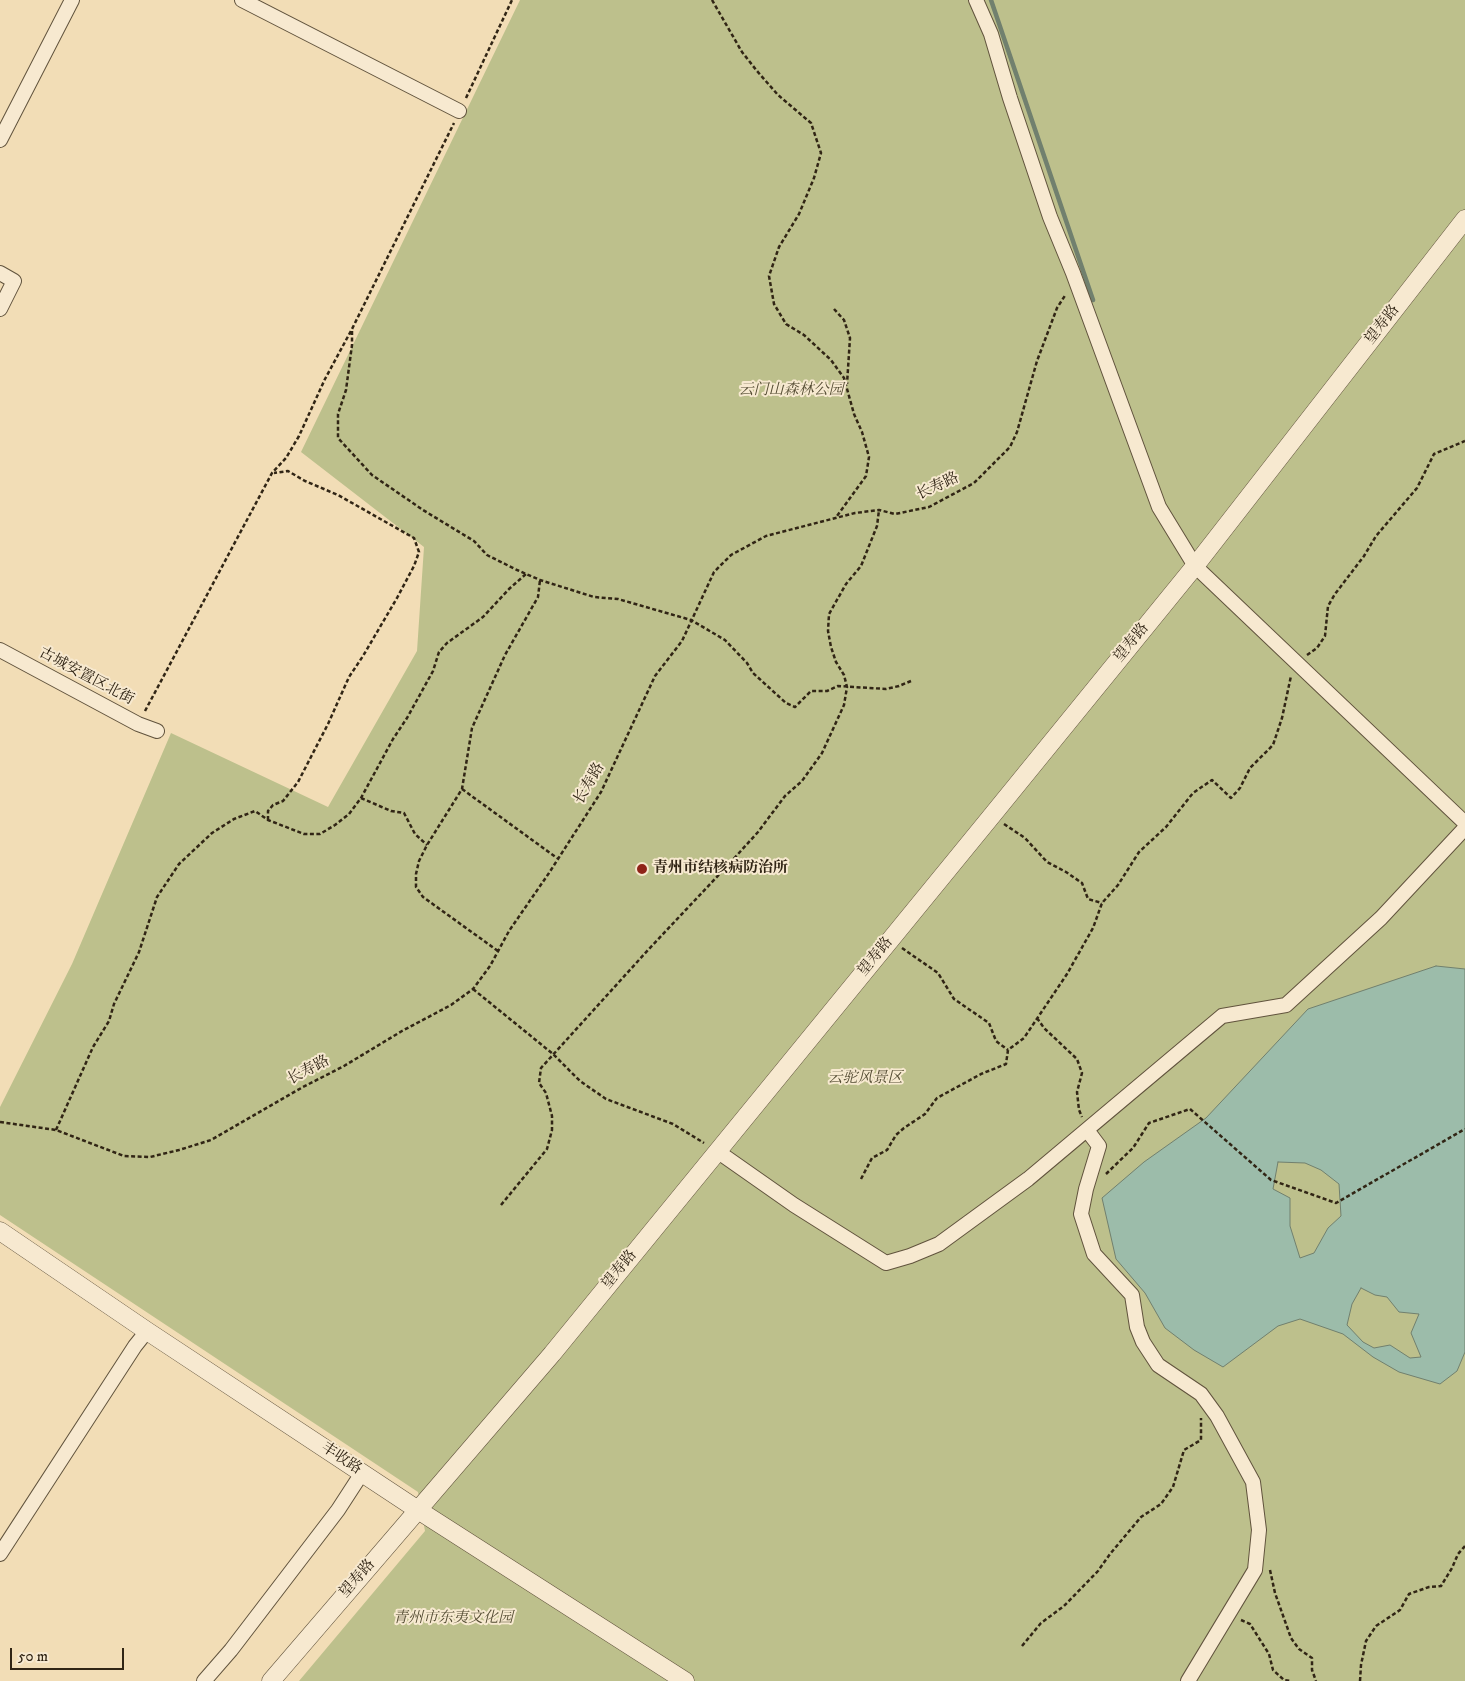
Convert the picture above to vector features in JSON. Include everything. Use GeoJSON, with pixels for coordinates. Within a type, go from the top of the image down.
{"type":"FeatureCollection","features":[{"type":"Feature","properties":{"kind":"street"},"geometry":{"type":"LineString","coordinates":[[0,140],[72,0]]}},
{"type":"Feature","properties":{"kind":"street"},"geometry":{"type":"LineString","coordinates":[[242,0],[460,111]]}},
{"type":"Feature","properties":{"kind":"street"},"geometry":{"type":"LineString","coordinates":[[976,0],[991,34],[1050,217],[1159,507],[1195,566],[1465,823]]}},
{"type":"Feature","properties":{"kind":"street","name":"望寿路"},"geometry":{"type":"LineString","coordinates":[[271,1681],[552,1354],[994,813],[1195,566],[1465,219]]}},
{"type":"Feature","properties":{"kind":"street"},"geometry":{"type":"LineString","coordinates":[[0,274],[14,281],[0,310]]}},
{"type":"Feature","properties":{"kind":"street","name":"古城安置区北街"},"geometry":{"type":"LineString","coordinates":[[0,650],[138,724],[157,731]]}},
{"type":"Feature","properties":{"kind":"street"},"geometry":{"type":"LineString","coordinates":[[717,1151],[794,1205],[886,1264],[939,1244],[1028,1179],[1222,1016],[1286,1004],[1381,918],[1465,828]]}},
{"type":"Feature","properties":{"kind":"street"},"geometry":{"type":"LineString","coordinates":[[1087,1130],[1099,1146],[1081,1214],[1094,1254],[1132,1295],[1137,1327],[1143,1342],[1158,1365],[1201,1394],[1217,1416],[1253,1482],[1259,1530],[1255,1570],[1188,1681]]}},
{"type":"Feature","properties":{"kind":"street","name":"丰收路"},"geometry":{"type":"LineString","coordinates":[[0,1231],[147,1331],[418,1510],[686,1681]]}},
{"type":"Feature","properties":{"kind":"street"},"geometry":{"type":"LineString","coordinates":[[0,1554],[135,1346],[147,1331]]}},
{"type":"Feature","properties":{"kind":"street"},"geometry":{"type":"LineString","coordinates":[[204,1681],[231,1650],[338,1510],[362,1473]]}},
{"type":"Feature","properties":{"kind":"path"},"geometry":{"type":"LineString","coordinates":[[138,724],[272,473],[286,458],[299,436],[324,379],[352,329],[460,111],[512,0]]}},
{"type":"Feature","properties":{"kind":"path"},"geometry":{"type":"LineString","coordinates":[[712,0],[742,52],[757,71],[778,95],[811,123],[821,153],[814,178],[799,214],[779,248],[769,276],[774,304],[786,324],[804,335],[831,360],[844,378],[869,457],[866,476],[836,517]]}},
{"type":"Feature","properties":{"kind":"path","name":"长寿路"},"geometry":{"type":"LineString","coordinates":[[0,1122],[56,1130],[124,1156],[150,1157],[211,1140],[295,1091],[344,1066],[402,1031],[451,1005],[473,989],[490,966],[509,931],[601,792],[655,676],[682,641],[714,572],[731,555],[766,536],[836,517],[879,510],[895,514],[929,507],[974,483],[1010,447],[1017,432],[1037,361],[1057,308],[1066,293],[1077,286]]}},
{"type":"Feature","properties":{"kind":"path"},"geometry":{"type":"LineString","coordinates":[[834,309],[844,320],[850,338],[847,388]]}},
{"type":"Feature","properties":{"kind":"path"},"geometry":{"type":"LineString","coordinates":[[352,329],[352,345],[346,390],[338,414],[338,438],[372,475],[423,510],[474,541],[487,555],[540,580],[594,597],[618,599],[691,620],[725,640],[753,672],[786,703],[795,707],[811,691],[827,691],[838,686],[886,689],[911,681]]}},
{"type":"Feature","properties":{"kind":"path"},"geometry":{"type":"LineString","coordinates":[[861,1179],[872,1158],[887,1150],[896,1135],[925,1114],[937,1098],[981,1074],[1006,1064],[1008,1050],[1024,1038],[1084,947],[1102,903],[1118,885],[1139,852],[1166,827],[1194,793],[1212,780],[1231,798],[1240,788],[1250,768],[1273,745],[1296,662],[1317,648],[1325,636],[1328,606],[1376,536],[1416,488],[1434,454],[1465,442]]}},
{"type":"Feature","properties":{"kind":"path"},"geometry":{"type":"LineString","coordinates":[[268,820],[268,811],[273,804],[283,801],[298,782],[328,724],[349,676],[397,598],[414,566],[419,552],[414,538],[338,495],[305,481],[288,471],[272,473]]}},
{"type":"Feature","properties":{"kind":"path"},"geometry":{"type":"LineString","coordinates":[[501,1205],[547,1150],[552,1130],[552,1116],[546,1093],[539,1083],[541,1068],[758,832],[784,796],[802,781],[822,753],[844,705],[847,687],[844,675],[836,662],[831,647],[828,631],[829,614],[846,584],[861,566],[875,532],[879,510]]}},
{"type":"Feature","properties":{"kind":"path"},"geometry":{"type":"LineString","coordinates":[[56,1130],[93,1047],[109,1021],[114,1004],[139,952],[157,897],[179,864],[212,833],[234,819],[255,811],[268,820],[304,834],[320,834],[349,814],[361,798],[433,671],[439,652],[447,643],[483,617],[526,574]]}},
{"type":"Feature","properties":{"kind":"path"},"geometry":{"type":"LineString","coordinates":[[498,951],[423,897],[416,887],[416,874],[419,861],[427,846],[462,790],[472,728],[505,655],[538,597],[540,580]]}},
{"type":"Feature","properties":{"kind":"path"},"geometry":{"type":"LineString","coordinates":[[462,790],[558,858]]}},
{"type":"Feature","properties":{"kind":"path"},"geometry":{"type":"LineString","coordinates":[[361,798],[391,811],[404,813],[415,834],[427,846]]}},
{"type":"Feature","properties":{"kind":"path"},"geometry":{"type":"LineString","coordinates":[[994,813],[1006,826],[1025,838],[1047,862],[1082,883],[1088,899],[1102,903]]}},
{"type":"Feature","properties":{"kind":"path"},"geometry":{"type":"LineString","coordinates":[[891,939],[922,963],[938,972],[954,998],[989,1023],[996,1041],[1008,1050]]}},
{"type":"Feature","properties":{"kind":"path"},"geometry":{"type":"LineString","coordinates":[[473,989],[553,1054],[580,1081],[606,1098],[673,1124],[717,1151]]}},
{"type":"Feature","properties":{"kind":"path"},"geometry":{"type":"LineString","coordinates":[[1037,1018],[1044,1028],[1077,1059],[1082,1073],[1078,1092],[1079,1110],[1087,1130]]}},
{"type":"Feature","properties":{"kind":"path"},"geometry":{"type":"LineString","coordinates":[[1086,1190],[1101,1179],[1133,1148],[1149,1123],[1190,1109],[1271,1180],[1336,1203],[1465,1129]]}},
{"type":"Feature","properties":{"kind":"path"},"geometry":{"type":"LineString","coordinates":[[1022,1646],[1041,1623],[1064,1606],[1098,1571],[1141,1517],[1161,1504],[1173,1487],[1184,1450],[1201,1440],[1201,1394]]}},
{"type":"Feature","properties":{"kind":"path"},"geometry":{"type":"LineString","coordinates":[[1360,1681],[1366,1641],[1376,1626],[1400,1610],[1409,1594],[1429,1587],[1441,1586],[1458,1554],[1465,1546]]}},
{"type":"Feature","properties":{"kind":"path"},"geometry":{"type":"LineString","coordinates":[[1256,1558],[1264,1560],[1270,1569],[1275,1592],[1291,1638],[1299,1649],[1312,1658],[1312,1670],[1317,1681],[1312,1681]]}},
{"type":"Feature","properties":{"kind":"path"},"geometry":{"type":"LineString","coordinates":[[1229,1612],[1250,1624],[1269,1654],[1273,1670],[1284,1680],[1291,1681]]}},
{"type":"Feature","properties":{"kind":"green space","name":"云驼风景区"},"geometry":{"type":"Polygon","coordinates":[[[520,0],[1465,0],[1465,1681],[299,1681],[425,1531],[418,1492],[0,1215],[0,1107],[72,964],[171,733],[328,807],[417,651],[424,547],[301,452],[520,0]]]}},
{"type":"Feature","properties":{"kind":"shaded area"},"geometry":{"type":"Polygon","coordinates":[[[1436,966],[1465,969],[1465,1352],[1457,1371],[1440,1384],[1399,1372],[1373,1357],[1343,1334],[1300,1319],[1278,1326],[1223,1367],[1194,1350],[1165,1328],[1145,1293],[1116,1259],[1102,1198],[1144,1162],[1206,1118],[1308,1009],[1436,966]],[[1278,1162],[1273,1189],[1290,1198],[1290,1226],[1300,1258],[1314,1253],[1328,1228],[1341,1216],[1339,1184],[1321,1170],[1305,1163],[1278,1162]],[[1361,1288],[1352,1304],[1347,1325],[1363,1342],[1374,1348],[1390,1345],[1410,1358],[1421,1357],[1411,1333],[1419,1314],[1399,1312],[1387,1297],[1375,1295],[1361,1288]]]}},
{"type":"Feature","properties":{"kind":"waterway"},"geometry":{"type":"LineString","coordinates":[[991,0],[1093,300]]}},
{"type":"Feature","properties":{"kind":"place","name":"青州市结核病防治所"},"geometry":{"type":"Point","coordinates":[642,869]}},
{"type":"Feature","properties":{"kind":"park label","name":"云门山森林公园"},"geometry":{"type":"Point","coordinates":[791,391]}},
{"type":"Feature","properties":{"kind":"park label","name":"青州市东夷文化园"},"geometry":{"type":"Point","coordinates":[453,1619]}}]}
